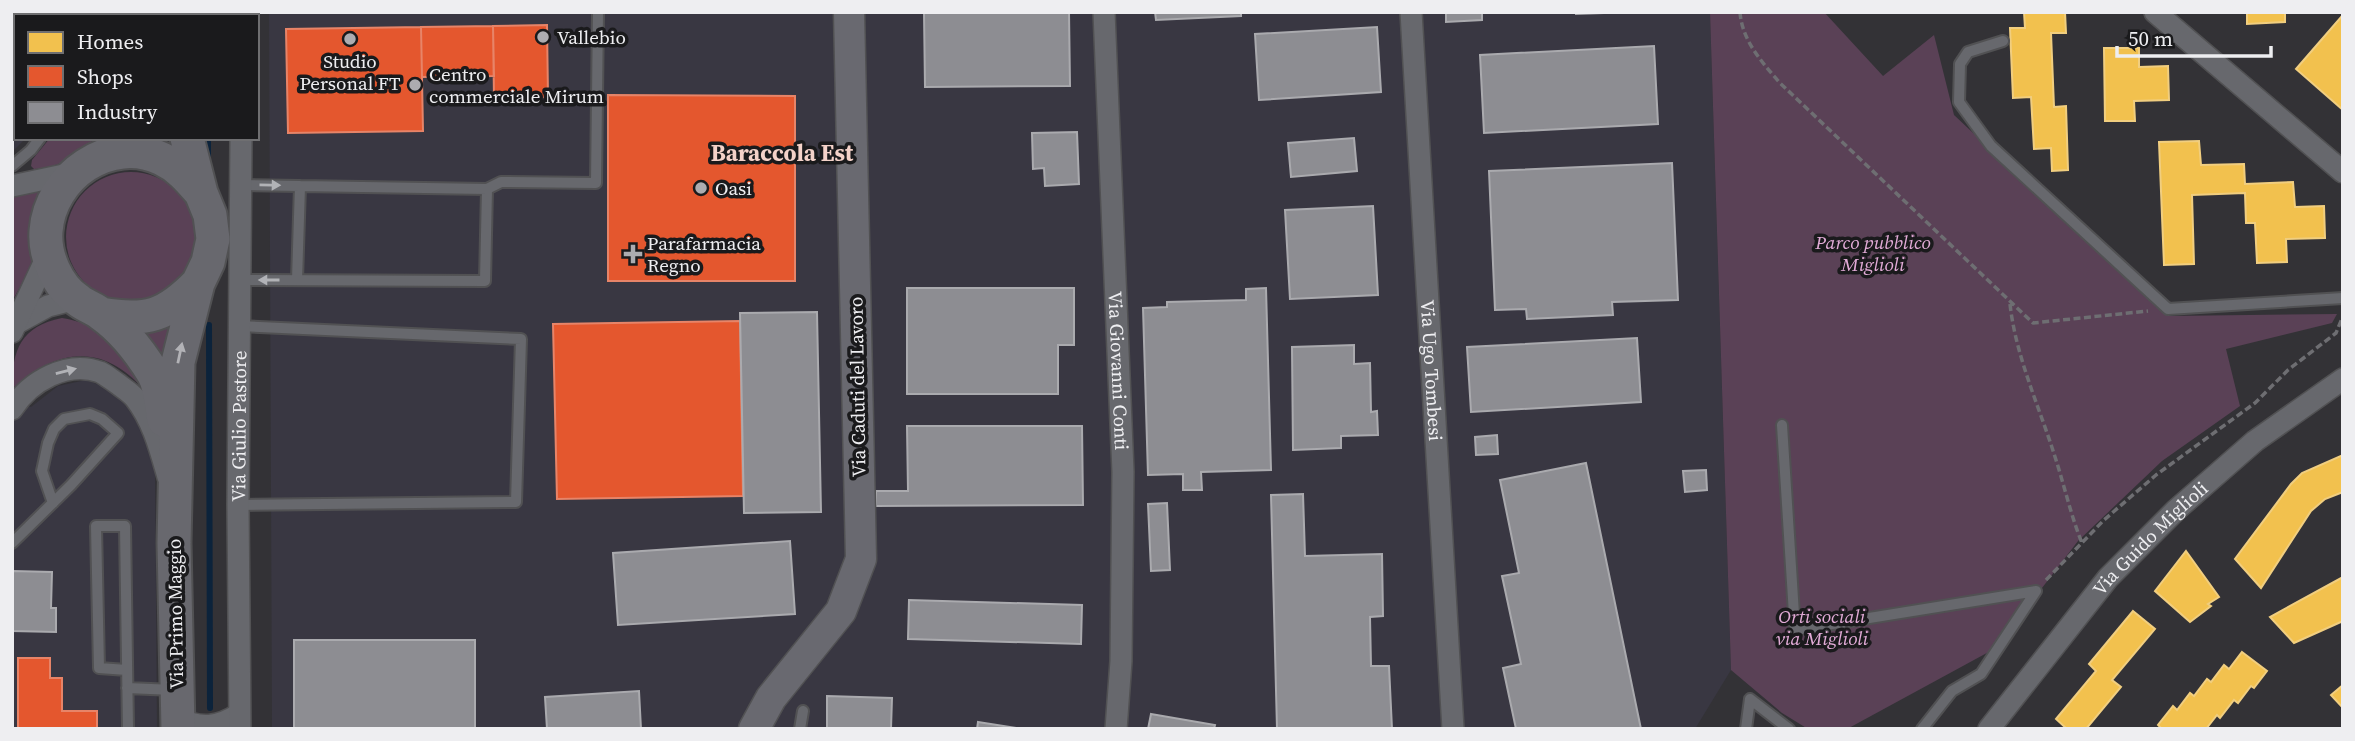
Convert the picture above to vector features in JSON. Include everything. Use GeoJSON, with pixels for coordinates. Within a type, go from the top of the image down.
{"type":"FeatureCollection","features":[{"type":"Feature","properties":{"kind":"main road","name":"Via Primo Maggio"},"geometry":{"type":"LineString","coordinates":[[177,712],[174,485],[178,362],[198,283],[208,262],[213,239],[210,215],[201,193],[188,140]]}},
{"type":"Feature","properties":{"kind":"main road","name":"Via Primo Maggio"},"geometry":{"type":"LineString","coordinates":[[174,485],[155,377],[139,353],[58,279],[48,254],[46,232],[50,210],[59,190],[95,156],[130,152],[160,158],[183,172],[201,193]]}},
{"type":"Feature","properties":{"kind":"main road","name":"Via Primo Maggio"},"geometry":{"type":"LineString","coordinates":[[89,307],[128,319],[155,315],[179,303],[198,283]]}},
{"type":"Feature","properties":{"kind":"street","name":"Via Caduti del Lavoro"},"geometry":{"type":"LineString","coordinates":[[754,729],[771,698],[841,611],[861,559],[849,12]]}},
{"type":"Feature","properties":{"kind":"street","name":"Via Giovanni Conti"},"geometry":{"type":"LineString","coordinates":[[1104,12],[1122,472],[1121,661],[1116,729]]}},
{"type":"Feature","properties":{"kind":"street","name":"Via Ugo Tombesi"},"geometry":{"type":"LineString","coordinates":[[1411,12],[1453,729]]}},
{"type":"Feature","properties":{"kind":"street"},"geometry":{"type":"LineString","coordinates":[[2155,12],[2341,176]]}},
{"type":"Feature","properties":{"kind":"street","name":"Via Giulio Pastore"},"geometry":{"type":"LineString","coordinates":[[177,712],[203,727],[239,721],[241,140]]}},
{"type":"Feature","properties":{"kind":"street","name":"Via Primo Maggio"},"geometry":{"type":"LineString","coordinates":[[12,186],[95,156]]}},
{"type":"Feature","properties":{"kind":"street","name":"Via Primo Maggio"},"geometry":{"type":"LineString","coordinates":[[15,328],[48,254]]}},
{"type":"Feature","properties":{"kind":"street","name":"Via Primo Maggio"},"geometry":{"type":"LineString","coordinates":[[15,328],[48,306],[89,307]]}},
{"type":"Feature","properties":{"kind":"street","name":"Via Primo Maggio"},"geometry":{"type":"LineString","coordinates":[[12,409],[17,401],[48,375],[79,368],[101,373],[133,395],[145,412],[174,485]]}},
{"type":"Feature","properties":{"kind":"street","name":"Via Guido Miglioli"},"geometry":{"type":"LineString","coordinates":[[1989,729],[2108,578],[2176,510],[2255,441],[2341,382]]}},
{"type":"Feature","properties":{"kind":"lane"},"geometry":{"type":"LineString","coordinates":[[241,185],[487,189],[501,182],[596,183],[598,12]]}},
{"type":"Feature","properties":{"kind":"lane"},"geometry":{"type":"LineString","coordinates":[[2003,41],[1968,52],[1960,64],[1959,102],[1991,146],[2168,309],[2343,298]]}},
{"type":"Feature","properties":{"kind":"lane"},"geometry":{"type":"LineString","coordinates":[[12,166],[38,140]]}},
{"type":"Feature","properties":{"kind":"lane"},"geometry":{"type":"LineString","coordinates":[[297,281],[300,186]]}},
{"type":"Feature","properties":{"kind":"lane"},"geometry":{"type":"LineString","coordinates":[[240,280],[485,281],[487,189]]}},
{"type":"Feature","properties":{"kind":"lane"},"geometry":{"type":"LineString","coordinates":[[238,506],[516,502],[521,339],[239,326]]}},
{"type":"Feature","properties":{"kind":"lane"},"geometry":{"type":"LineString","coordinates":[[12,543],[53,503],[118,433],[102,419],[90,414],[64,419],[54,429],[42,471],[53,503]]}},
{"type":"Feature","properties":{"kind":"lane"},"geometry":{"type":"LineString","coordinates":[[1782,425],[1795,630],[2036,591]]}},
{"type":"Feature","properties":{"kind":"lane"},"geometry":{"type":"LineString","coordinates":[[127,670],[99,668],[96,526],[125,526],[128,729]]}},
{"type":"Feature","properties":{"kind":"lane"},"geometry":{"type":"LineString","coordinates":[[1922,729],[1952,691],[1981,674],[2036,591]]}},
{"type":"Feature","properties":{"kind":"lane"},"geometry":{"type":"LineString","coordinates":[[127,688],[177,712]]}},
{"type":"Feature","properties":{"kind":"lane"},"geometry":{"type":"LineString","coordinates":[[1746,729],[1750,699],[1789,729]]}},
{"type":"Feature","properties":{"kind":"lane"},"geometry":{"type":"LineString","coordinates":[[800,729],[803,710]]}},
{"type":"Feature","properties":{"kind":"path"},"geometry":{"type":"LineString","coordinates":[[1740,12],[1746,39],[1780,83],[2033,323],[2168,309]]}},
{"type":"Feature","properties":{"kind":"path"},"geometry":{"type":"LineString","coordinates":[[2010,302],[2013,331],[2082,543]]}},
{"type":"Feature","properties":{"kind":"path"},"geometry":{"type":"LineString","coordinates":[[2036,591],[2104,520],[2156,475],[2255,403],[2288,370],[2336,333],[2343,316]]}},
{"type":"Feature","properties":{"kind":"shaded area"},"geometry":{"type":"Polygon","coordinates":[[[12,12],[123,12],[14,14],[14,140],[24,140],[12,152],[12,12]]]}},
{"type":"Feature","properties":{"kind":"shaded area"},"geometry":{"type":"Polygon","coordinates":[[[269,12],[1710,12],[1731,670],[1695,729],[272,729],[269,12]]]}},
{"type":"Feature","properties":{"kind":"shaded area"},"geometry":{"type":"Polygon","coordinates":[[[86,380],[119,392],[141,422],[155,460],[157,729],[12,729],[12,399],[31,407],[58,386],[86,380]]]}},
{"type":"Feature","properties":{"kind":"green space","name":"Parco pubblico Miglioli"},"geometry":{"type":"Polygon","coordinates":[[[1710,12],[1824,12],[1883,76],[1934,35],[1954,115],[2168,316],[2337,314],[2332,323],[2226,349],[2240,406],[2162,461],[2078,541],[1996,648],[1847,729],[1808,729],[1782,713],[1731,670],[1710,12]]]}},
{"type":"Feature","properties":{"kind":"green space"},"geometry":{"type":"Polygon","coordinates":[[[48,140],[92,140],[83,150],[50,167],[34,169],[31,166],[32,160],[48,140]]]}},
{"type":"Feature","properties":{"kind":"green space"},"geometry":{"type":"Polygon","coordinates":[[[131,172],[156,177],[177,191],[191,212],[196,237],[191,262],[177,283],[156,297],[131,302],[106,297],[85,283],[71,262],[66,237],[71,212],[85,191],[106,177],[131,172]]]}},
{"type":"Feature","properties":{"kind":"green space"},"geometry":{"type":"Polygon","coordinates":[[[44,184],[33,265],[12,301],[12,196],[44,184]]]}},
{"type":"Feature","properties":{"kind":"green space"},"geometry":{"type":"Polygon","coordinates":[[[62,318],[89,326],[120,347],[132,361],[147,393],[113,364],[88,357],[59,360],[44,366],[12,388],[14,362],[22,342],[37,327],[62,318]]]}},
{"type":"Feature","properties":{"kind":"green space"},"geometry":{"type":"Polygon","coordinates":[[[172,326],[170,383],[134,335],[156,332],[172,326]]]}},
{"type":"Feature","properties":{"kind":"building: Homes"},"geometry":{"type":"Polygon","coordinates":[[[2024,12],[2065,12],[2066,33],[2051,33],[2054,107],[2066,106],[2068,170],[2052,171],[2051,148],[2034,149],[2031,97],[2013,98],[2010,28],[2025,28],[2024,12]]]}},
{"type":"Feature","properties":{"kind":"building: Homes"},"geometry":{"type":"Polygon","coordinates":[[[2247,12],[2285,12],[2285,22],[2247,24],[2247,12]]]}},
{"type":"Feature","properties":{"kind":"building: Homes"},"geometry":{"type":"Polygon","coordinates":[[[2343,17],[2343,110],[2296,69],[2343,17]]]}},
{"type":"Feature","properties":{"kind":"building: Homes"},"geometry":{"type":"Polygon","coordinates":[[[2104,48],[2139,48],[2139,67],[2168,66],[2169,100],[2134,101],[2135,121],[2105,121],[2104,48]]]}},
{"type":"Feature","properties":{"kind":"building: Homes"},"geometry":{"type":"Polygon","coordinates":[[[2199,141],[2201,165],[2244,164],[2245,184],[2293,182],[2295,207],[2324,206],[2325,238],[2286,239],[2287,262],[2257,263],[2255,223],[2246,223],[2245,193],[2192,195],[2194,264],[2164,265],[2159,142],[2199,141]]]}},
{"type":"Feature","properties":{"kind":"building: Homes"},"geometry":{"type":"Polygon","coordinates":[[[2343,455],[2343,492],[2325,499],[2311,511],[2261,588],[2235,559],[2302,473],[2343,455]]]}},
{"type":"Feature","properties":{"kind":"building: Homes"},"geometry":{"type":"Polygon","coordinates":[[[2186,551],[2219,597],[2190,622],[2155,591],[2186,551]]]}},
{"type":"Feature","properties":{"kind":"building: Homes"},"geometry":{"type":"Polygon","coordinates":[[[2343,577],[2343,621],[2294,643],[2270,617],[2343,577]]]}},
{"type":"Feature","properties":{"kind":"building: Homes"},"geometry":{"type":"Polygon","coordinates":[[[2133,611],[2155,629],[2112,680],[2121,687],[2086,729],[2067,729],[2056,719],[2096,671],[2089,664],[2133,611]]]}},
{"type":"Feature","properties":{"kind":"building: Homes"},"geometry":{"type":"Polygon","coordinates":[[[2242,652],[2267,671],[2238,703],[2234,700],[2220,718],[2217,715],[2206,729],[2162,729],[2158,725],[2173,706],[2177,710],[2190,693],[2194,696],[2207,679],[2211,682],[2224,665],[2229,669],[2242,652]]]}},
{"type":"Feature","properties":{"kind":"building: Homes"},"geometry":{"type":"Polygon","coordinates":[[[2343,685],[2343,708],[2331,695],[2343,685]]]}},
{"type":"Feature","properties":{"kind":"building: Shops"},"geometry":{"type":"Polygon","coordinates":[[[12,14],[14,50],[12,53],[12,14]]]}},
{"type":"Feature","properties":{"kind":"building: Shops"},"geometry":{"type":"Polygon","coordinates":[[[547,25],[548,97],[494,98],[493,26],[547,25]]]}},
{"type":"Feature","properties":{"kind":"building: Shops"},"geometry":{"type":"Polygon","coordinates":[[[493,26],[494,76],[422,77],[421,27],[493,26]]]}},
{"type":"Feature","properties":{"kind":"building: Shops"},"geometry":{"type":"Polygon","coordinates":[[[421,27],[423,131],[288,133],[286,29],[421,27]]]}},
{"type":"Feature","properties":{"kind":"building: Shops","name":"Oasi"},"geometry":{"type":"Polygon","coordinates":[[[608,95],[795,96],[795,281],[608,281],[608,95]]]}},
{"type":"Feature","properties":{"kind":"building: Shops"},"geometry":{"type":"Polygon","coordinates":[[[740,321],[743,496],[557,499],[553,324],[740,321]]]}},
{"type":"Feature","properties":{"kind":"building: Shops"},"geometry":{"type":"Polygon","coordinates":[[[18,658],[50,658],[50,678],[62,678],[62,711],[97,711],[97,729],[18,729],[18,658]]]}},
{"type":"Feature","properties":{"kind":"building: Industry"},"geometry":{"type":"Polygon","coordinates":[[[924,12],[1069,12],[1070,86],[925,87],[924,12]]]}},
{"type":"Feature","properties":{"kind":"building: Industry"},"geometry":{"type":"Polygon","coordinates":[[[1155,12],[1241,12],[1241,16],[1156,20],[1155,12]]]}},
{"type":"Feature","properties":{"kind":"building: Industry"},"geometry":{"type":"Polygon","coordinates":[[[1446,12],[1482,12],[1482,20],[1446,22],[1446,12]]]}},
{"type":"Feature","properties":{"kind":"building: Industry"},"geometry":{"type":"Polygon","coordinates":[[[1576,12],[1633,12],[1576,14],[1576,12]]]}},
{"type":"Feature","properties":{"kind":"building: Industry"},"geometry":{"type":"Polygon","coordinates":[[[1377,27],[1381,92],[1259,100],[1255,34],[1377,27]]]}},
{"type":"Feature","properties":{"kind":"building: Industry"},"geometry":{"type":"Polygon","coordinates":[[[1654,46],[1658,124],[1484,133],[1480,55],[1654,46]]]}},
{"type":"Feature","properties":{"kind":"building: Industry"},"geometry":{"type":"Polygon","coordinates":[[[1077,132],[1079,184],[1045,186],[1044,168],[1033,169],[1032,133],[1077,132]]]}},
{"type":"Feature","properties":{"kind":"building: Industry"},"geometry":{"type":"Polygon","coordinates":[[[1354,138],[1357,171],[1291,177],[1288,143],[1354,138]]]}},
{"type":"Feature","properties":{"kind":"building: Industry"},"geometry":{"type":"Polygon","coordinates":[[[1672,163],[1678,300],[1612,302],[1613,315],[1527,319],[1526,309],[1495,310],[1489,171],[1672,163]]]}},
{"type":"Feature","properties":{"kind":"building: Industry"},"geometry":{"type":"Polygon","coordinates":[[[1373,206],[1378,295],[1290,299],[1285,210],[1373,206]]]}},
{"type":"Feature","properties":{"kind":"building: Industry"},"geometry":{"type":"Polygon","coordinates":[[[907,288],[1074,288],[1074,345],[1058,345],[1058,394],[907,394],[907,288]]]}},
{"type":"Feature","properties":{"kind":"building: Industry"},"geometry":{"type":"Polygon","coordinates":[[[1266,288],[1271,470],[1201,472],[1202,490],[1183,490],[1183,474],[1148,475],[1143,308],[1167,307],[1167,302],[1246,300],[1246,289],[1266,288]]]}},
{"type":"Feature","properties":{"kind":"building: Industry"},"geometry":{"type":"Polygon","coordinates":[[[817,312],[821,512],[744,513],[740,313],[817,312]]]}},
{"type":"Feature","properties":{"kind":"building: Industry"},"geometry":{"type":"Polygon","coordinates":[[[1637,338],[1641,402],[1471,412],[1467,347],[1637,338]]]}},
{"type":"Feature","properties":{"kind":"building: Industry"},"geometry":{"type":"Polygon","coordinates":[[[1354,345],[1354,364],[1370,363],[1371,412],[1377,411],[1378,435],[1341,436],[1341,448],[1293,450],[1292,347],[1354,345]]]}},
{"type":"Feature","properties":{"kind":"building: Industry"},"geometry":{"type":"Polygon","coordinates":[[[907,426],[1082,426],[1083,505],[876,506],[876,491],[908,491],[907,426]]]}},
{"type":"Feature","properties":{"kind":"building: Industry"},"geometry":{"type":"Polygon","coordinates":[[[1497,435],[1498,454],[1476,455],[1475,437],[1497,435]]]}},
{"type":"Feature","properties":{"kind":"building: Industry"},"geometry":{"type":"Polygon","coordinates":[[[1586,463],[1641,729],[1516,729],[1503,668],[1521,664],[1502,576],[1519,573],[1500,480],[1586,463]]]}},
{"type":"Feature","properties":{"kind":"building: Industry"},"geometry":{"type":"Polygon","coordinates":[[[1706,470],[1707,490],[1685,492],[1683,471],[1706,470]]]}},
{"type":"Feature","properties":{"kind":"building: Industry"},"geometry":{"type":"Polygon","coordinates":[[[1303,494],[1305,556],[1382,554],[1383,616],[1370,617],[1371,666],[1389,666],[1392,729],[1277,729],[1271,495],[1303,494]]]}},
{"type":"Feature","properties":{"kind":"building: Industry"},"geometry":{"type":"Polygon","coordinates":[[[1167,503],[1170,570],[1151,571],[1148,504],[1167,503]]]}},
{"type":"Feature","properties":{"kind":"building: Industry"},"geometry":{"type":"Polygon","coordinates":[[[790,541],[795,614],[618,625],[613,553],[790,541]]]}},
{"type":"Feature","properties":{"kind":"building: Industry"},"geometry":{"type":"Polygon","coordinates":[[[13,571],[52,572],[51,608],[56,608],[56,632],[12,631],[13,571]]]}},
{"type":"Feature","properties":{"kind":"building: Industry"},"geometry":{"type":"Polygon","coordinates":[[[909,600],[1082,605],[1081,644],[908,639],[909,600]]]}},
{"type":"Feature","properties":{"kind":"building: Industry"},"geometry":{"type":"Polygon","coordinates":[[[294,640],[475,640],[475,729],[294,729],[294,640]]]}},
{"type":"Feature","properties":{"kind":"building: Industry"},"geometry":{"type":"Polygon","coordinates":[[[639,691],[641,729],[547,729],[545,697],[639,691]]]}},
{"type":"Feature","properties":{"kind":"building: Industry"},"geometry":{"type":"Polygon","coordinates":[[[827,696],[892,698],[891,729],[827,729],[827,696]]]}},
{"type":"Feature","properties":{"kind":"building: Industry"},"geometry":{"type":"Polygon","coordinates":[[[1151,714],[1215,725],[1214,729],[1148,729],[1151,714]]]}},
{"type":"Feature","properties":{"kind":"building: Industry"},"geometry":{"type":"Polygon","coordinates":[[[978,722],[1023,729],[977,729],[978,722]]]}},
{"type":"Feature","properties":{"kind":"waterway"},"geometry":{"type":"LineString","coordinates":[[208,140],[208,161]]}},
{"type":"Feature","properties":{"kind":"waterway"},"geometry":{"type":"LineString","coordinates":[[209,325],[210,708]]}},
{"type":"Feature","properties":{"kind":"place","name":"Vallebio"},"geometry":{"type":"Point","coordinates":[543,37]}},
{"type":"Feature","properties":{"kind":"place","name":"Studio Personal FT"},"geometry":{"type":"Point","coordinates":[350,39]}},
{"type":"Feature","properties":{"kind":"place","name":"Centro commerciale Mirum"},"geometry":{"type":"Point","coordinates":[415,85]}},
{"type":"Feature","properties":{"kind":"place","name":"Oasi"},"geometry":{"type":"Point","coordinates":[701,188]}},
{"type":"Feature","properties":{"kind":"place","name":"Parafarmacia Regno"},"geometry":{"type":"Point","coordinates":[633,254]}},
{"type":"Feature","properties":{"kind":"district","name":"Baraccola Est"},"geometry":{"type":"Point","coordinates":[782,153]}},
{"type":"Feature","properties":{"kind":"park label","name":"Orti sociali via Miglioli"},"geometry":{"type":"Point","coordinates":[1822,627]}}]}
